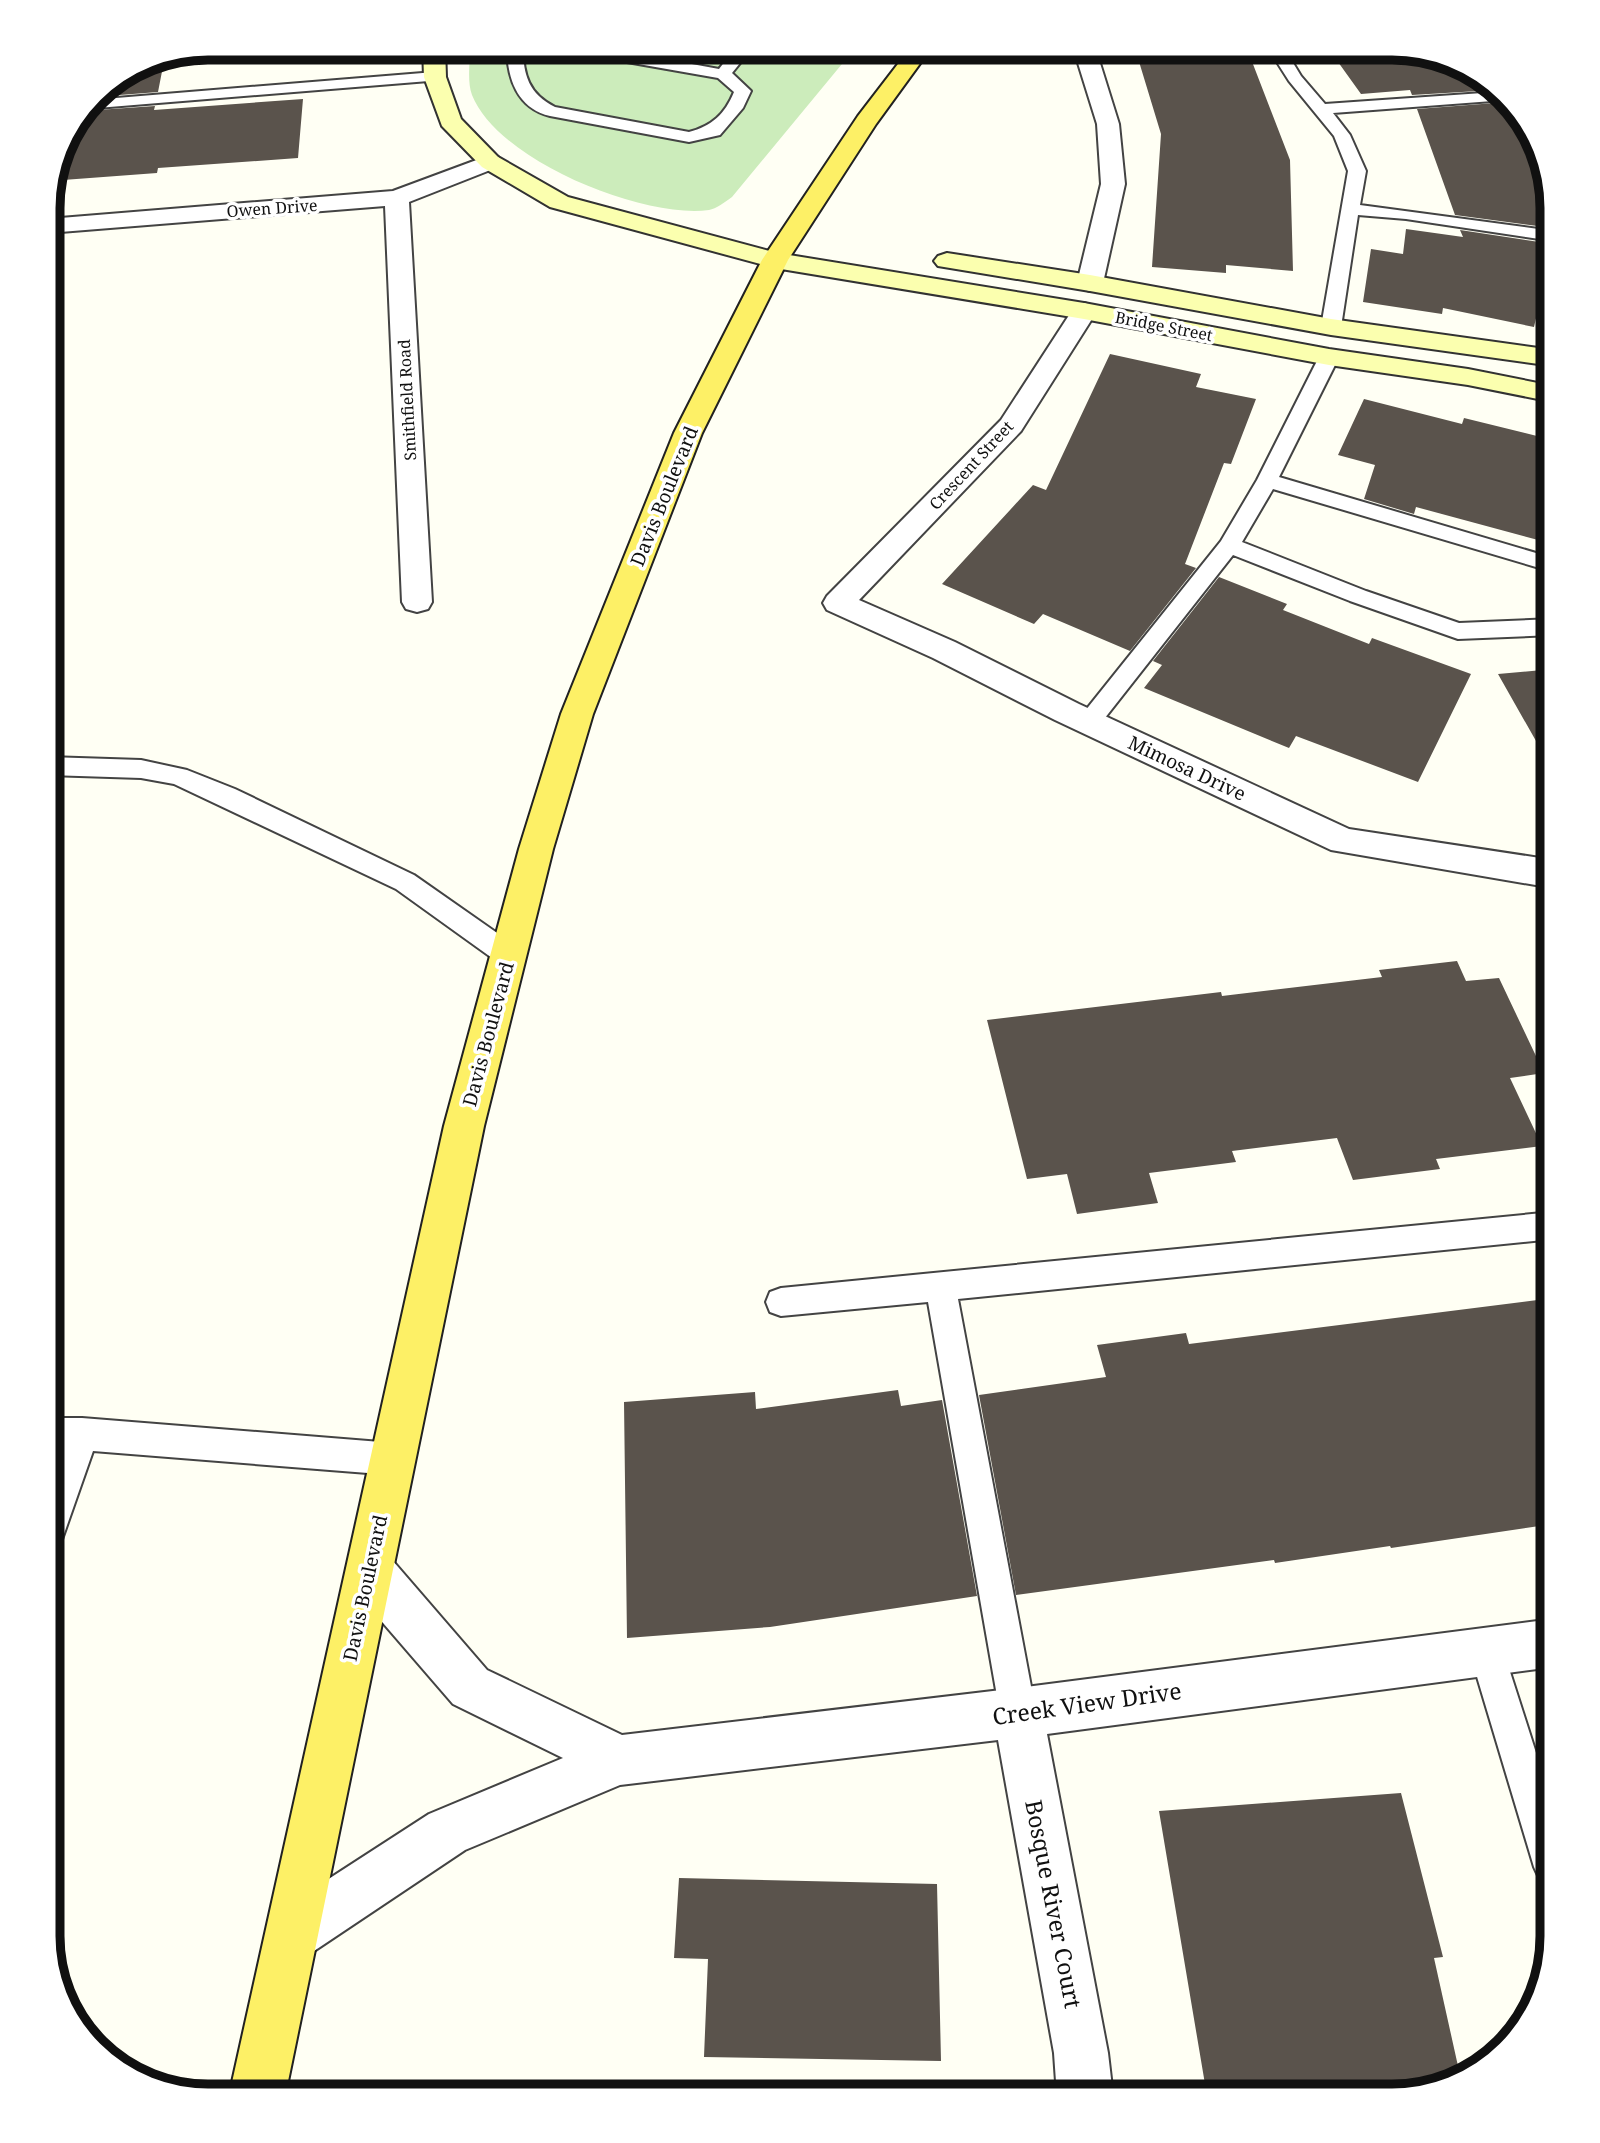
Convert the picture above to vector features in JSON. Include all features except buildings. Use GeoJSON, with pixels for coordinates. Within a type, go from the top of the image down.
{"type":"FeatureCollection","features":[{"type":"Feature","properties":{"kind":"main road","name":"Davis Boulevard"},"geometry":{"type":"LineString","coordinates":[[260,2084],[464,1126],[536,849],[578,714],[688,433],[775,260],[801,237],[866,121],[912,60]]}},
{"type":"Feature","properties":{"kind":"street"},"geometry":{"type":"LineString","coordinates":[[434,60],[435,77],[450,121],[489,162],[559,202],[775,260]]}},
{"type":"Feature","properties":{"kind":"street","name":"Crescent Street"},"geometry":{"type":"LineString","coordinates":[[838,603],[1011,425],[1087,297],[1113,184],[1108,124],[1088,60]]}},
{"type":"Feature","properties":{"kind":"street","name":"Owen Drive"},"geometry":{"type":"LineString","coordinates":[[60,225],[397,198],[489,162]]}},
{"type":"Feature","properties":{"kind":"street","name":"Smithfield Road"},"geometry":{"type":"LineString","coordinates":[[397,198],[417,602]]}},
{"type":"Feature","properties":{"kind":"street"},"geometry":{"type":"LineString","coordinates":[[692,237],[801,237]]}},
{"type":"Feature","properties":{"kind":"street","name":"Bridge Street"},"geometry":{"type":"LineString","coordinates":[[924,257],[1329,357],[1468,377],[1540,391]]}},
{"type":"Feature","properties":{"kind":"street","name":"Bridge Street"},"geometry":{"type":"LineString","coordinates":[[775,260],[1331,327],[1540,356]]}},
{"type":"Feature","properties":{"kind":"street","name":"Mimosa Drive"},"geometry":{"type":"LineString","coordinates":[[838,603],[944,650],[1089,722],[1343,841],[1540,872]]}},
{"type":"Feature","properties":{"kind":"street"},"geometry":{"type":"LineString","coordinates":[[369,1570],[470,1687],[621,1760]]}},
{"type":"Feature","properties":{"kind":"street","name":"Creek View Drive"},"geometry":{"type":"LineString","coordinates":[[292,1934],[447,1832],[621,1760],[1017,1713],[1540,1644]]}},
{"type":"Feature","properties":{"kind":"street","name":"Bosque River Court"},"geometry":{"type":"LineString","coordinates":[[1017,1713],[1081,2053],[1084,2084]]}},
{"type":"Feature","properties":{"kind":"lane"},"geometry":{"type":"LineString","coordinates":[[518,60],[523,92],[535,105],[550,111],[675,136],[701,135],[714,131],[737,105],[743,91],[723,74],[644,60]]}},
{"type":"Feature","properties":{"kind":"lane"},"geometry":{"type":"LineString","coordinates":[[723,74],[734,60]]}},
{"type":"Feature","properties":{"kind":"lane"},"geometry":{"type":"LineString","coordinates":[[1284,60],[1342,135],[1357,172],[1331,327]]}},
{"type":"Feature","properties":{"kind":"lane"},"geometry":{"type":"LineString","coordinates":[[102,104],[435,77]]}},
{"type":"Feature","properties":{"kind":"lane"},"geometry":{"type":"LineString","coordinates":[[1321,110],[1491,97]]}},
{"type":"Feature","properties":{"kind":"lane"},"geometry":{"type":"LineString","coordinates":[[1350,209],[1406,214],[1540,234]]}},
{"type":"Feature","properties":{"kind":"lane"},"geometry":{"type":"LineString","coordinates":[[1089,722],[1229,545],[1268,480],[1329,357]]}},
{"type":"Feature","properties":{"kind":"lane"},"geometry":{"type":"LineString","coordinates":[[1268,480],[1540,561]]}},
{"type":"Feature","properties":{"kind":"lane"},"geometry":{"type":"LineString","coordinates":[[1229,545],[1358,596],[1458,631],[1540,628]]}},
{"type":"Feature","properties":{"kind":"lane"},"geometry":{"type":"LineString","coordinates":[[60,766],[141,769],[190,781],[405,882],[508,955]]}},
{"type":"Feature","properties":{"kind":"lane"},"geometry":{"type":"LineString","coordinates":[[781,1302],[1540,1226]]}},
{"type":"Feature","properties":{"kind":"lane"},"geometry":{"type":"LineString","coordinates":[[940,1285],[1017,1713]]}},
{"type":"Feature","properties":{"kind":"lane"},"geometry":{"type":"LineString","coordinates":[[60,1434],[393,1460]]}},
{"type":"Feature","properties":{"kind":"lane"},"geometry":{"type":"LineString","coordinates":[[60,1498],[82,1434]]}},
{"type":"Feature","properties":{"kind":"lane"},"geometry":{"type":"LineString","coordinates":[[1486,1650],[1540,1825]]}},
{"type":"Feature","properties":{"kind":"green space"},"geometry":{"type":"Polygon","coordinates":[[[470,60],[845,60],[732,197],[709,210],[681,210],[648,205],[612,195],[541,163],[511,142],[487,119],[472,95],[470,60]]]}}]}
